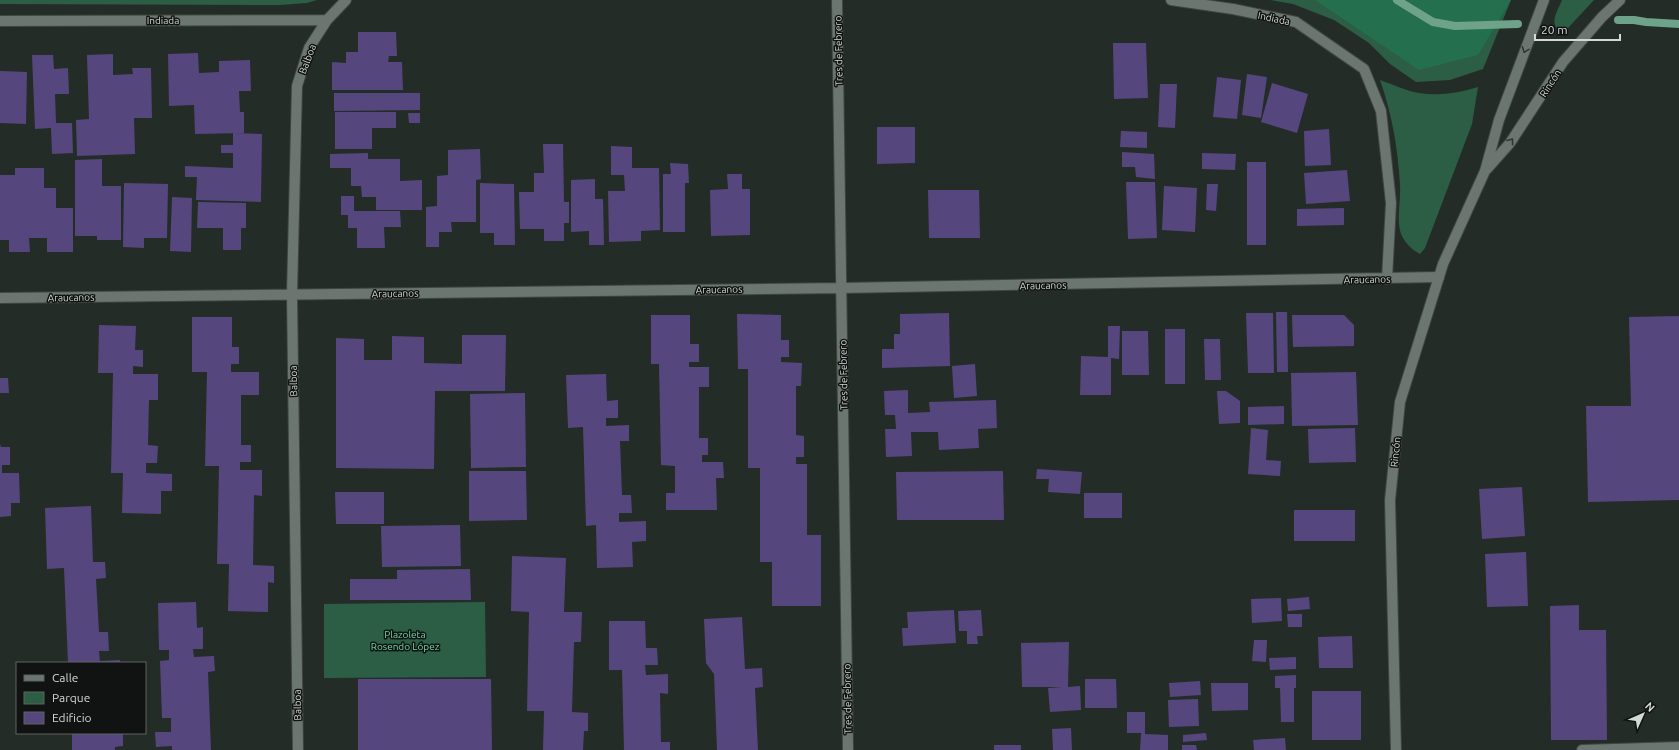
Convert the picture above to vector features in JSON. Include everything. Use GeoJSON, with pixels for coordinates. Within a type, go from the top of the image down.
{"type":"FeatureCollection","features":[{"type":"Feature","properties":{"kind":"street","name":"Balboa"},"geometry":{"type":"LineString","coordinates":[[298,750],[292,294],[297,86],[309,48],[327,20],[346,0]]}},
{"type":"Feature","properties":{"kind":"street","name":"Tres de Febrero"},"geometry":{"type":"LineString","coordinates":[[837,0],[848,750]]}},
{"type":"Feature","properties":{"kind":"street","name":"Indiada"},"geometry":{"type":"LineString","coordinates":[[1171,0],[1233,9],[1296,22],[1364,70],[1382,111],[1391,203],[1387,279]]}},
{"type":"Feature","properties":{"kind":"street","name":"Rincón"},"geometry":{"type":"LineString","coordinates":[[1396,750],[1390,500],[1400,402],[1442,264],[1485,171],[1499,120],[1544,0]]}},
{"type":"Feature","properties":{"kind":"street","name":"Rincón"},"geometry":{"type":"LineString","coordinates":[[1485,171],[1510,143],[1563,62],[1602,17],[1620,0]]}},
{"type":"Feature","properties":{"kind":"street","name":"Indiada"},"geometry":{"type":"LineString","coordinates":[[0,21],[327,20]]}},
{"type":"Feature","properties":{"kind":"street","name":"Araucanos"},"geometry":{"type":"LineString","coordinates":[[0,298],[841,288],[1439,277]]}},
{"type":"Feature","properties":{"kind":"street"},"geometry":{"type":"LineString","coordinates":[[1582,750],[1679,747]]}},
{"type":"Feature","properties":{"kind":"green space"},"geometry":{"type":"Polygon","coordinates":[[[0,0],[317,0],[307,3],[280,5],[0,4],[0,0]]]}},
{"type":"Feature","properties":{"kind":"green space"},"geometry":{"type":"Polygon","coordinates":[[[1270,0],[1511,0],[1483,69],[1450,80],[1416,82],[1390,64],[1369,43],[1334,20],[1293,4],[1270,0]]]}},
{"type":"Feature","properties":{"kind":"green space"},"geometry":{"type":"Polygon","coordinates":[[[1315,0],[1511,0],[1478,55],[1419,70],[1315,0]]]}},
{"type":"Feature","properties":{"kind":"green space"},"geometry":{"type":"Polygon","coordinates":[[[1562,0],[1594,0],[1568,28],[1559,31],[1554,20],[1562,0]]]}},
{"type":"Feature","properties":{"kind":"green space"},"geometry":{"type":"Polygon","coordinates":[[[1380,80],[1409,91],[1426,94],[1464,91],[1478,87],[1472,124],[1425,248],[1420,254],[1414,251],[1406,243],[1401,234],[1399,216],[1400,185],[1398,158],[1391,119],[1380,80]]]}},
{"type":"Feature","properties":{"kind":"green space","name":"Plazoleta Rosendo López"},"geometry":{"type":"Polygon","coordinates":[[[485,602],[486,677],[324,678],[324,604],[485,602]]]}},
{"type":"Feature","properties":{"kind":"building"},"geometry":{"type":"Polygon","coordinates":[[[358,32],[396,32],[397,56],[389,56],[388,62],[402,62],[403,90],[332,90],[332,62],[346,63],[346,52],[358,52],[358,32]]]}},
{"type":"Feature","properties":{"kind":"building"},"geometry":{"type":"Polygon","coordinates":[[[1113,43],[1146,43],[1148,98],[1114,99],[1113,43]]]}},
{"type":"Feature","properties":{"kind":"building"},"geometry":{"type":"Polygon","coordinates":[[[198,53],[199,73],[219,72],[219,61],[250,60],[251,91],[239,91],[240,112],[244,112],[244,133],[195,134],[194,105],[169,106],[168,54],[198,53]]]}},
{"type":"Feature","properties":{"kind":"building"},"geometry":{"type":"Polygon","coordinates":[[[113,54],[113,75],[133,74],[132,68],[151,68],[152,118],[134,118],[135,154],[77,156],[76,120],[89,119],[87,55],[113,54]]]}},
{"type":"Feature","properties":{"kind":"building"},"geometry":{"type":"Polygon","coordinates":[[[32,55],[53,55],[54,69],[68,68],[69,94],[55,94],[56,123],[72,123],[73,153],[52,154],[51,128],[35,129],[32,55]]]}},
{"type":"Feature","properties":{"kind":"building"},"geometry":{"type":"Polygon","coordinates":[[[0,71],[27,72],[26,124],[0,123],[0,71]]]}},
{"type":"Feature","properties":{"kind":"building"},"geometry":{"type":"Polygon","coordinates":[[[1247,74],[1267,77],[1261,118],[1242,115],[1247,74]]]}},
{"type":"Feature","properties":{"kind":"building"},"geometry":{"type":"Polygon","coordinates":[[[1217,77],[1241,80],[1237,119],[1213,117],[1217,77]]]}},
{"type":"Feature","properties":{"kind":"building"},"geometry":{"type":"Polygon","coordinates":[[[1272,83],[1308,94],[1297,133],[1261,122],[1272,83]]]}},
{"type":"Feature","properties":{"kind":"building"},"geometry":{"type":"Polygon","coordinates":[[[1160,84],[1177,84],[1175,128],[1158,127],[1160,84]]]}},
{"type":"Feature","properties":{"kind":"building"},"geometry":{"type":"Polygon","coordinates":[[[334,93],[420,93],[420,110],[334,111],[334,93]]]}},
{"type":"Feature","properties":{"kind":"building"},"geometry":{"type":"Polygon","coordinates":[[[335,112],[396,112],[396,128],[372,128],[372,149],[335,149],[335,112]]]}},
{"type":"Feature","properties":{"kind":"building"},"geometry":{"type":"Polygon","coordinates":[[[408,113],[420,113],[420,123],[409,123],[408,113]]]}},
{"type":"Feature","properties":{"kind":"building"},"geometry":{"type":"Polygon","coordinates":[[[877,127],[915,127],[915,163],[877,164],[877,127]]]}},
{"type":"Feature","properties":{"kind":"building"},"geometry":{"type":"Polygon","coordinates":[[[1329,129],[1331,165],[1305,166],[1304,131],[1329,129]]]}},
{"type":"Feature","properties":{"kind":"building"},"geometry":{"type":"Polygon","coordinates":[[[1121,131],[1147,132],[1147,148],[1120,147],[1121,131]]]}},
{"type":"Feature","properties":{"kind":"building"},"geometry":{"type":"Polygon","coordinates":[[[233,133],[262,134],[261,202],[196,200],[197,177],[185,177],[185,166],[233,168],[233,153],[221,153],[221,145],[233,145],[233,133]]]}},
{"type":"Feature","properties":{"kind":"building"},"geometry":{"type":"Polygon","coordinates":[[[543,144],[563,144],[564,202],[569,202],[569,223],[564,223],[564,241],[544,241],[544,229],[520,229],[519,192],[534,192],[534,173],[544,173],[543,144]]]}},
{"type":"Feature","properties":{"kind":"building"},"geometry":{"type":"Polygon","coordinates":[[[611,146],[632,147],[632,168],[659,168],[660,230],[641,231],[641,241],[609,242],[608,191],[625,191],[624,175],[611,175],[611,146]]]}},
{"type":"Feature","properties":{"kind":"building"},"geometry":{"type":"Polygon","coordinates":[[[480,149],[481,179],[476,180],[476,222],[451,222],[452,232],[439,232],[439,247],[426,247],[426,207],[437,206],[437,176],[448,175],[448,150],[480,149]]]}},
{"type":"Feature","properties":{"kind":"building"},"geometry":{"type":"Polygon","coordinates":[[[1122,152],[1154,154],[1155,179],[1136,177],[1135,167],[1122,167],[1122,152]]]}},
{"type":"Feature","properties":{"kind":"building"},"geometry":{"type":"Polygon","coordinates":[[[368,153],[368,159],[400,159],[400,181],[422,180],[422,210],[376,210],[376,197],[362,197],[361,186],[351,186],[351,168],[330,168],[330,154],[368,153]]]}},
{"type":"Feature","properties":{"kind":"building"},"geometry":{"type":"Polygon","coordinates":[[[1202,153],[1236,154],[1235,170],[1202,169],[1202,153]]]}},
{"type":"Feature","properties":{"kind":"building"},"geometry":{"type":"Polygon","coordinates":[[[102,159],[102,186],[121,186],[121,240],[97,240],[97,236],[75,236],[75,160],[102,159]]]}},
{"type":"Feature","properties":{"kind":"building"},"geometry":{"type":"Polygon","coordinates":[[[1247,162],[1266,162],[1266,245],[1247,245],[1247,162]]]}},
{"type":"Feature","properties":{"kind":"building"},"geometry":{"type":"Polygon","coordinates":[[[670,163],[688,164],[689,183],[685,183],[685,232],[663,232],[663,174],[671,174],[670,163]]]}},
{"type":"Feature","properties":{"kind":"building"},"geometry":{"type":"Polygon","coordinates":[[[15,168],[44,168],[44,188],[56,188],[56,208],[73,208],[73,252],[47,252],[47,238],[29,238],[30,252],[9,252],[9,240],[0,240],[0,175],[15,175],[15,168]]]}},
{"type":"Feature","properties":{"kind":"building"},"geometry":{"type":"Polygon","coordinates":[[[1347,170],[1350,201],[1306,204],[1304,173],[1347,170]]]}},
{"type":"Feature","properties":{"kind":"building"},"geometry":{"type":"Polygon","coordinates":[[[727,174],[742,174],[742,189],[750,189],[750,235],[711,236],[710,190],[728,189],[727,174]]]}},
{"type":"Feature","properties":{"kind":"building"},"geometry":{"type":"Polygon","coordinates":[[[595,179],[595,199],[603,199],[604,245],[589,245],[589,231],[571,232],[571,180],[595,179]]]}},
{"type":"Feature","properties":{"kind":"building"},"geometry":{"type":"Polygon","coordinates":[[[1126,182],[1155,182],[1157,238],[1128,239],[1126,182]]]}},
{"type":"Feature","properties":{"kind":"building"},"geometry":{"type":"Polygon","coordinates":[[[124,183],[168,184],[167,238],[144,238],[144,248],[123,247],[124,183]]]}},
{"type":"Feature","properties":{"kind":"building"},"geometry":{"type":"Polygon","coordinates":[[[480,183],[514,184],[515,245],[494,245],[494,233],[480,233],[480,183]]]}},
{"type":"Feature","properties":{"kind":"building"},"geometry":{"type":"Polygon","coordinates":[[[1207,184],[1218,184],[1216,211],[1206,210],[1207,184]]]}},
{"type":"Feature","properties":{"kind":"building"},"geometry":{"type":"Polygon","coordinates":[[[1164,186],[1197,188],[1195,232],[1162,230],[1164,186]]]}},
{"type":"Feature","properties":{"kind":"building"},"geometry":{"type":"Polygon","coordinates":[[[928,190],[979,190],[980,238],[929,238],[928,190]]]}},
{"type":"Feature","properties":{"kind":"building"},"geometry":{"type":"Polygon","coordinates":[[[341,196],[354,196],[354,211],[400,211],[401,227],[384,227],[385,248],[357,248],[357,228],[348,228],[348,215],[341,215],[341,196]]]}},
{"type":"Feature","properties":{"kind":"building"},"geometry":{"type":"Polygon","coordinates":[[[172,197],[192,198],[191,252],[170,251],[172,197]]]}},
{"type":"Feature","properties":{"kind":"building"},"geometry":{"type":"Polygon","coordinates":[[[198,202],[246,203],[246,228],[241,228],[241,250],[223,250],[223,228],[197,228],[198,202]]]}},
{"type":"Feature","properties":{"kind":"building"},"geometry":{"type":"Polygon","coordinates":[[[1344,208],[1344,225],[1297,226],[1297,209],[1344,208]]]}},
{"type":"Feature","properties":{"kind":"building"},"geometry":{"type":"Polygon","coordinates":[[[1276,312],[1287,312],[1288,372],[1277,372],[1276,312]]]}},
{"type":"Feature","properties":{"kind":"building"},"geometry":{"type":"Polygon","coordinates":[[[949,313],[950,366],[882,368],[882,349],[894,349],[894,334],[900,334],[900,314],[949,313]]]}},
{"type":"Feature","properties":{"kind":"building"},"geometry":{"type":"Polygon","coordinates":[[[1246,313],[1273,313],[1274,373],[1248,373],[1246,313]]]}},
{"type":"Feature","properties":{"kind":"building"},"geometry":{"type":"Polygon","coordinates":[[[737,314],[781,315],[781,340],[789,340],[789,357],[781,357],[781,362],[802,363],[801,386],[796,386],[796,435],[804,436],[804,457],[796,457],[796,464],[807,464],[807,535],[821,535],[821,606],[772,606],[772,562],[760,562],[760,468],[748,468],[748,369],[738,369],[737,314]]]}},
{"type":"Feature","properties":{"kind":"building"},"geometry":{"type":"Polygon","coordinates":[[[651,315],[690,315],[690,344],[699,344],[699,362],[689,362],[689,367],[709,367],[709,387],[699,387],[699,438],[708,438],[708,455],[702,455],[702,462],[723,462],[724,478],[716,478],[717,510],[666,510],[666,493],[675,493],[675,466],[661,465],[659,364],[651,364],[651,315]]]}},
{"type":"Feature","properties":{"kind":"building"},"geometry":{"type":"Polygon","coordinates":[[[1292,315],[1344,315],[1354,325],[1354,346],[1293,347],[1292,315]]]}},
{"type":"Feature","properties":{"kind":"building"},"geometry":{"type":"Polygon","coordinates":[[[1679,316],[1679,500],[1588,502],[1586,406],[1631,406],[1629,317],[1679,316]]]}},
{"type":"Feature","properties":{"kind":"building"},"geometry":{"type":"Polygon","coordinates":[[[192,317],[232,317],[232,347],[239,347],[239,364],[231,364],[231,372],[259,372],[259,395],[241,395],[241,445],[251,445],[251,462],[240,462],[240,470],[262,470],[262,496],[254,495],[253,565],[274,566],[274,583],[268,582],[268,612],[228,611],[229,564],[217,564],[219,466],[205,466],[207,372],[192,372],[192,317]]]}},
{"type":"Feature","properties":{"kind":"building"},"geometry":{"type":"Polygon","coordinates":[[[99,325],[136,326],[135,350],[143,350],[143,367],[133,366],[133,374],[158,374],[158,400],[149,400],[148,445],[158,446],[157,463],[146,463],[146,473],[172,474],[172,491],[161,491],[161,514],[122,513],[123,473],[111,473],[113,373],[98,373],[99,325]]]}},
{"type":"Feature","properties":{"kind":"building"},"geometry":{"type":"Polygon","coordinates":[[[1108,326],[1120,326],[1119,359],[1111,358],[1111,395],[1080,395],[1081,356],[1108,357],[1108,326]]]}},
{"type":"Feature","properties":{"kind":"building"},"geometry":{"type":"Polygon","coordinates":[[[1165,329],[1185,329],[1185,384],[1165,384],[1165,329]]]}},
{"type":"Feature","properties":{"kind":"building"},"geometry":{"type":"Polygon","coordinates":[[[1122,331],[1148,331],[1149,375],[1122,375],[1122,331]]]}},
{"type":"Feature","properties":{"kind":"building"},"geometry":{"type":"Polygon","coordinates":[[[462,335],[506,335],[505,391],[435,391],[434,469],[336,468],[336,338],[364,339],[364,360],[392,360],[392,336],[424,337],[424,363],[462,364],[462,335]]]}},
{"type":"Feature","properties":{"kind":"building"},"geometry":{"type":"Polygon","coordinates":[[[1204,339],[1220,339],[1221,380],[1205,380],[1204,339]]]}},
{"type":"Feature","properties":{"kind":"building"},"geometry":{"type":"Polygon","coordinates":[[[975,364],[977,396],[954,398],[952,366],[975,364]]]}},
{"type":"Feature","properties":{"kind":"building"},"geometry":{"type":"Polygon","coordinates":[[[1356,372],[1358,425],[1292,426],[1291,373],[1356,372]]]}},
{"type":"Feature","properties":{"kind":"building"},"geometry":{"type":"Polygon","coordinates":[[[606,374],[607,401],[618,400],[618,418],[606,418],[606,426],[629,425],[629,441],[620,441],[622,495],[631,495],[632,513],[619,513],[619,522],[646,521],[646,541],[632,542],[633,567],[597,568],[596,525],[586,526],[583,427],[568,428],[566,375],[606,374]]]}},
{"type":"Feature","properties":{"kind":"building"},"geometry":{"type":"Polygon","coordinates":[[[0,378],[8,378],[9,393],[0,393],[0,378]]]}},
{"type":"Feature","properties":{"kind":"building"},"geometry":{"type":"Polygon","coordinates":[[[908,390],[908,413],[930,412],[929,402],[996,400],[997,428],[978,429],[979,448],[939,450],[938,432],[911,432],[912,456],[886,457],[885,429],[896,429],[895,415],[885,415],[884,391],[908,390]]]}},
{"type":"Feature","properties":{"kind":"building"},"geometry":{"type":"Polygon","coordinates":[[[1217,391],[1226,391],[1240,401],[1240,423],[1219,424],[1217,391]]]}},
{"type":"Feature","properties":{"kind":"building"},"geometry":{"type":"Polygon","coordinates":[[[525,393],[526,467],[471,468],[470,394],[525,393]]]}},
{"type":"Feature","properties":{"kind":"building"},"geometry":{"type":"Polygon","coordinates":[[[1284,406],[1284,424],[1248,425],[1248,407],[1284,406]]]}},
{"type":"Feature","properties":{"kind":"building"},"geometry":{"type":"Polygon","coordinates":[[[1251,428],[1268,430],[1266,460],[1281,461],[1280,476],[1248,474],[1251,428]]]}},
{"type":"Feature","properties":{"kind":"building"},"geometry":{"type":"Polygon","coordinates":[[[1355,428],[1356,462],[1309,463],[1308,429],[1355,428]]]}},
{"type":"Feature","properties":{"kind":"building"},"geometry":{"type":"Polygon","coordinates":[[[0,444],[1,447],[10,447],[10,465],[2,465],[2,473],[19,473],[20,503],[11,503],[11,516],[0,517],[0,444]]]}},
{"type":"Feature","properties":{"kind":"building"},"geometry":{"type":"Polygon","coordinates":[[[1037,469],[1082,472],[1080,494],[1048,492],[1049,479],[1036,479],[1037,469]]]}},
{"type":"Feature","properties":{"kind":"building"},"geometry":{"type":"Polygon","coordinates":[[[469,471],[526,471],[527,520],[469,521],[469,471]]]}},
{"type":"Feature","properties":{"kind":"building"},"geometry":{"type":"Polygon","coordinates":[[[1003,471],[1004,520],[897,520],[896,472],[1003,471]]]}},
{"type":"Feature","properties":{"kind":"building"},"geometry":{"type":"Polygon","coordinates":[[[1522,487],[1525,536],[1482,539],[1479,489],[1522,487]]]}},
{"type":"Feature","properties":{"kind":"building"},"geometry":{"type":"Polygon","coordinates":[[[335,492],[384,492],[384,524],[336,524],[335,492]]]}},
{"type":"Feature","properties":{"kind":"building"},"geometry":{"type":"Polygon","coordinates":[[[1084,493],[1122,493],[1122,518],[1084,518],[1084,493]]]}},
{"type":"Feature","properties":{"kind":"building"},"geometry":{"type":"Polygon","coordinates":[[[91,506],[93,562],[105,562],[106,578],[96,579],[99,632],[108,632],[109,651],[99,651],[100,661],[120,660],[120,662],[68,662],[64,568],[47,569],[45,508],[91,506]]]}},
{"type":"Feature","properties":{"kind":"building"},"geometry":{"type":"Polygon","coordinates":[[[1294,510],[1355,510],[1355,541],[1294,541],[1294,510]]]}},
{"type":"Feature","properties":{"kind":"building"},"geometry":{"type":"Polygon","coordinates":[[[460,525],[461,566],[382,567],[381,526],[460,525]]]}},
{"type":"Feature","properties":{"kind":"building"},"geometry":{"type":"Polygon","coordinates":[[[1526,552],[1528,606],[1487,607],[1485,554],[1526,552]]]}},
{"type":"Feature","properties":{"kind":"building"},"geometry":{"type":"Polygon","coordinates":[[[512,556],[566,558],[564,612],[582,612],[581,642],[574,642],[572,712],[588,713],[588,731],[584,731],[583,750],[543,750],[544,711],[527,711],[529,612],[511,611],[512,556]]]}},
{"type":"Feature","properties":{"kind":"building"},"geometry":{"type":"Polygon","coordinates":[[[470,569],[471,600],[350,600],[350,579],[397,579],[397,570],[470,569]]]}},
{"type":"Feature","properties":{"kind":"building"},"geometry":{"type":"Polygon","coordinates":[[[1309,597],[1310,609],[1288,611],[1287,599],[1309,597]]]}},
{"type":"Feature","properties":{"kind":"building"},"geometry":{"type":"Polygon","coordinates":[[[1281,598],[1282,621],[1252,623],[1251,599],[1281,598]]]}},
{"type":"Feature","properties":{"kind":"building"},"geometry":{"type":"Polygon","coordinates":[[[196,602],[197,628],[203,627],[203,649],[193,649],[194,657],[214,656],[215,671],[208,672],[211,750],[172,750],[172,746],[156,747],[155,732],[171,732],[171,718],[162,718],[160,661],[169,660],[169,650],[159,650],[158,603],[196,602]]]}},
{"type":"Feature","properties":{"kind":"building"},"geometry":{"type":"Polygon","coordinates":[[[1579,605],[1579,630],[1606,630],[1607,740],[1551,740],[1550,606],[1579,605]]]}},
{"type":"Feature","properties":{"kind":"building"},"geometry":{"type":"Polygon","coordinates":[[[954,610],[956,643],[903,646],[902,628],[908,628],[907,612],[954,610]]]}},
{"type":"Feature","properties":{"kind":"building"},"geometry":{"type":"Polygon","coordinates":[[[981,610],[983,636],[977,636],[978,644],[967,644],[967,631],[959,631],[958,611],[981,610]]]}},
{"type":"Feature","properties":{"kind":"building"},"geometry":{"type":"Polygon","coordinates":[[[1287,614],[1302,614],[1302,627],[1288,627],[1287,614]]]}},
{"type":"Feature","properties":{"kind":"building"},"geometry":{"type":"Polygon","coordinates":[[[742,617],[745,669],[762,668],[763,687],[755,688],[758,750],[717,750],[714,674],[706,663],[704,619],[742,617]]]}},
{"type":"Feature","properties":{"kind":"building"},"geometry":{"type":"Polygon","coordinates":[[[609,621],[645,621],[646,648],[657,648],[658,665],[645,665],[646,675],[668,674],[668,694],[660,693],[661,742],[670,742],[670,750],[624,750],[622,670],[609,670],[609,621]]]}},
{"type":"Feature","properties":{"kind":"building"},"geometry":{"type":"Polygon","coordinates":[[[1352,636],[1353,668],[1319,668],[1318,637],[1352,636]]]}},
{"type":"Feature","properties":{"kind":"building"},"geometry":{"type":"Polygon","coordinates":[[[1254,640],[1267,640],[1266,662],[1252,661],[1254,640]]]}},
{"type":"Feature","properties":{"kind":"building"},"geometry":{"type":"Polygon","coordinates":[[[1069,642],[1068,687],[1080,686],[1081,710],[1050,712],[1048,688],[1062,687],[1022,687],[1021,643],[1069,642]]]}},
{"type":"Feature","properties":{"kind":"building"},"geometry":{"type":"Polygon","coordinates":[[[1296,657],[1296,669],[1270,670],[1269,658],[1296,657]]]}},
{"type":"Feature","properties":{"kind":"building"},"geometry":{"type":"Polygon","coordinates":[[[1296,675],[1296,688],[1294,688],[1294,722],[1281,722],[1280,688],[1275,688],[1275,676],[1296,675]]]}},
{"type":"Feature","properties":{"kind":"building"},"geometry":{"type":"Polygon","coordinates":[[[358,679],[491,679],[492,750],[358,750],[358,679]]]}},
{"type":"Feature","properties":{"kind":"building"},"geometry":{"type":"Polygon","coordinates":[[[1085,679],[1116,679],[1117,708],[1085,708],[1085,679]]]}},
{"type":"Feature","properties":{"kind":"building"},"geometry":{"type":"Polygon","coordinates":[[[1200,681],[1201,695],[1170,697],[1169,683],[1200,681]]]}},
{"type":"Feature","properties":{"kind":"building"},"geometry":{"type":"Polygon","coordinates":[[[1211,683],[1248,683],[1248,710],[1212,711],[1211,683]]]}},
{"type":"Feature","properties":{"kind":"building"},"geometry":{"type":"Polygon","coordinates":[[[1312,691],[1361,691],[1361,740],[1312,740],[1312,691]]]}},
{"type":"Feature","properties":{"kind":"building"},"geometry":{"type":"Polygon","coordinates":[[[1198,699],[1199,726],[1169,727],[1168,700],[1198,699]]]}},
{"type":"Feature","properties":{"kind":"building"},"geometry":{"type":"Polygon","coordinates":[[[1127,712],[1145,712],[1145,734],[1168,735],[1168,750],[1140,750],[1141,733],[1127,733],[1127,712]]]}},
{"type":"Feature","properties":{"kind":"building"},"geometry":{"type":"Polygon","coordinates":[[[1071,728],[1072,750],[1053,750],[1052,729],[1071,728]]]}},
{"type":"Feature","properties":{"kind":"building"},"geometry":{"type":"Polygon","coordinates":[[[1206,733],[1207,740],[1183,742],[1183,735],[1206,733]]]}},
{"type":"Feature","properties":{"kind":"building"},"geometry":{"type":"Polygon","coordinates":[[[72,734],[123,734],[123,746],[115,747],[115,750],[72,750],[72,734]]]}},
{"type":"Feature","properties":{"kind":"building"},"geometry":{"type":"Polygon","coordinates":[[[1285,738],[1286,750],[1254,750],[1253,740],[1285,738]]]}},
{"type":"Feature","properties":{"kind":"building"},"geometry":{"type":"Polygon","coordinates":[[[994,745],[1021,745],[1021,750],[994,750],[994,745]]]}},
{"type":"Feature","properties":{"kind":"building"},"geometry":{"type":"Polygon","coordinates":[[[1182,745],[1196,745],[1197,750],[1182,750],[1182,745]]]}},
{"type":"Feature","properties":{"kind":"waterway"},"geometry":{"type":"LineString","coordinates":[[1397,0],[1433,22],[1455,26],[1518,24]]}},
{"type":"Feature","properties":{"kind":"waterway"},"geometry":{"type":"LineString","coordinates":[[1618,20],[1679,24]]}}]}
